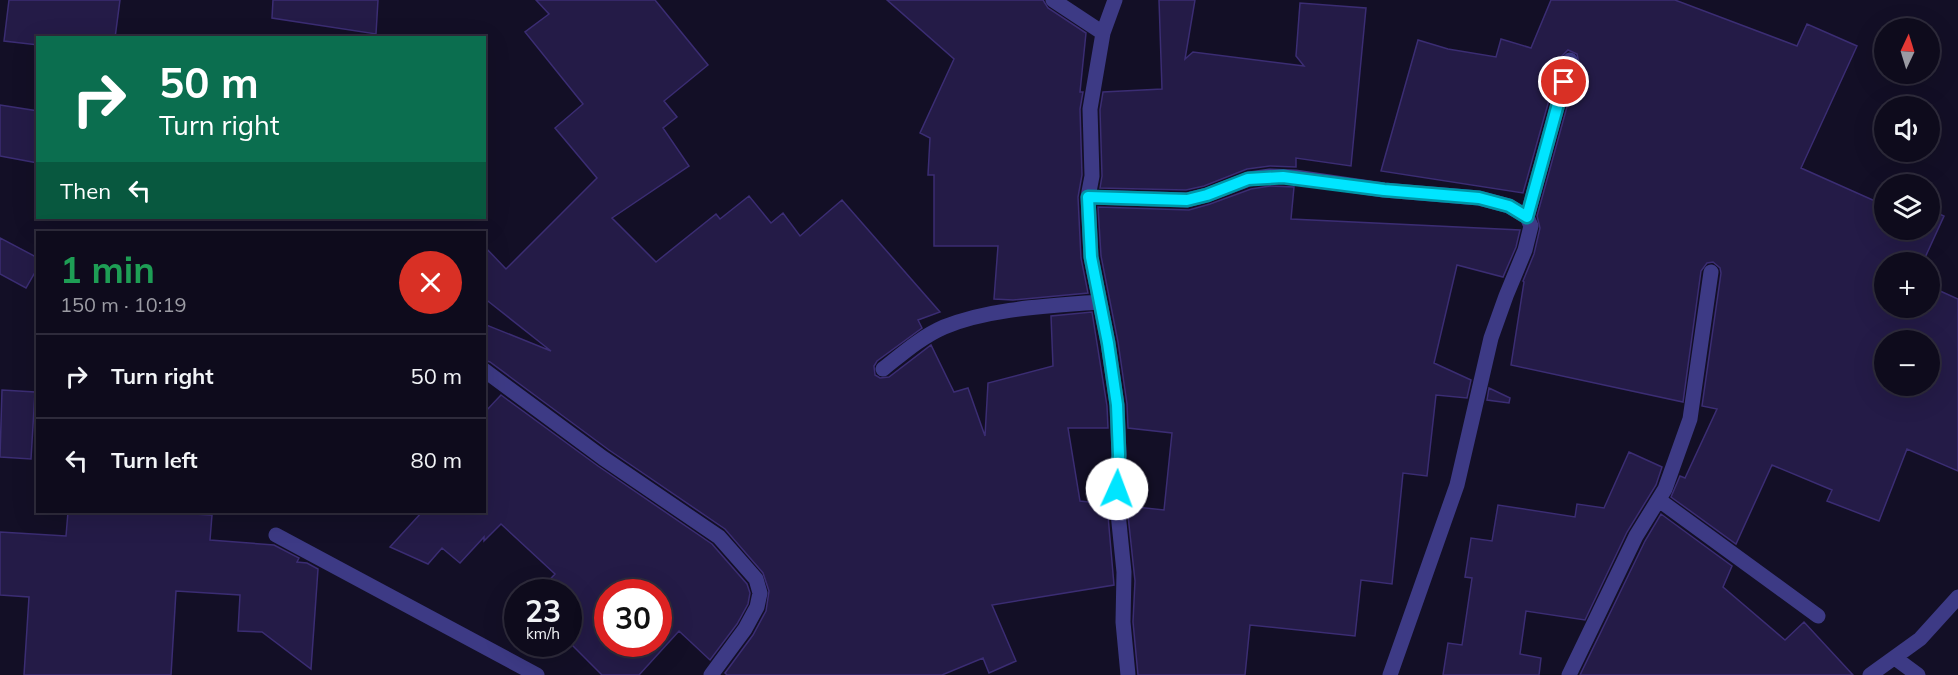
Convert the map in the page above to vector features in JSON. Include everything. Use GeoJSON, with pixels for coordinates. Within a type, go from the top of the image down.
{"type":"FeatureCollection","features":[{"type":"Feature","properties":{"kind":"street"},"geometry":{"type":"LineString","coordinates":[[1053,0],[1103,33]]}},
{"type":"Feature","properties":{"kind":"street"},"geometry":{"type":"LineString","coordinates":[[1115,0],[1103,33],[1090,109],[1092,176],[1088,197],[1091,257],[1108,343],[1117,405],[1118,503],[1124,572],[1124,622],[1128,675]]}},
{"type":"Feature","properties":{"kind":"street"},"geometry":{"type":"LineString","coordinates":[[1527,217],[1570,60]]}},
{"type":"Feature","properties":{"kind":"street"},"geometry":{"type":"LineString","coordinates":[[1088,197],[1187,200],[1248,179],[1270,176],[1295,177],[1384,190],[1479,198],[1509,206],[1527,217],[1531,226],[1525,250],[1491,338],[1457,485],[1390,675]]}},
{"type":"Feature","properties":{"kind":"street"},"geometry":{"type":"LineString","coordinates":[[1569,675],[1636,536],[1665,489],[1690,419],[1711,272]]}},
{"type":"Feature","properties":{"kind":"street"},"geometry":{"type":"LineString","coordinates":[[883,369],[912,345],[943,327],[974,317],[1099,302]]}},
{"type":"Feature","properties":{"kind":"street"},"geometry":{"type":"LineString","coordinates":[[486,371],[603,458],[719,537],[756,579],[760,593],[757,607],[745,629],[711,675]]}},
{"type":"Feature","properties":{"kind":"street"},"geometry":{"type":"LineString","coordinates":[[1659,500],[1818,615]]}},
{"type":"Feature","properties":{"kind":"street"},"geometry":{"type":"LineString","coordinates":[[276,535],[537,675]]}},
{"type":"Feature","properties":{"kind":"street"},"geometry":{"type":"LineString","coordinates":[[1870,675],[1920,639],[1958,597]]}},
{"type":"Feature","properties":{"kind":"street"},"geometry":{"type":"LineString","coordinates":[[1895,658],[1918,675]]}},
{"type":"Feature","properties":{"kind":"building"},"geometry":{"type":"Polygon","coordinates":[[[9,0],[120,0],[115,36],[36,36],[36,45],[4,41],[9,0]]]}},
{"type":"Feature","properties":{"kind":"building"},"geometry":{"type":"Polygon","coordinates":[[[273,0],[378,0],[376,34],[272,18],[273,0]]]}},
{"type":"Feature","properties":{"kind":"building"},"geometry":{"type":"Polygon","coordinates":[[[536,0],[655,0],[708,65],[664,101],[677,117],[663,128],[689,166],[612,218],[656,262],[716,214],[720,219],[749,196],[771,223],[783,213],[800,236],[842,200],[940,312],[918,320],[922,328],[877,361],[874,366],[875,375],[880,378],[889,377],[931,345],[954,392],[968,388],[985,436],[988,383],[1053,366],[1051,316],[1092,312],[1107,406],[1108,428],[1068,428],[1080,501],[1107,504],[1114,585],[992,605],[1016,661],[989,673],[983,658],[942,675],[727,675],[725,673],[753,635],[766,611],[769,591],[763,573],[725,529],[609,450],[486,361],[486,325],[551,351],[486,300],[486,248],[506,269],[597,178],[555,128],[583,104],[525,32],[549,14],[536,0]]]}},
{"type":"Feature","properties":{"kind":"building"},"geometry":{"type":"Polygon","coordinates":[[[887,0],[1043,0],[1048,8],[1086,33],[1080,92],[1083,92],[1080,109],[1082,175],[1078,197],[1081,258],[1088,293],[1013,300],[994,299],[998,246],[934,246],[934,175],[928,175],[930,138],[920,133],[954,59],[887,0]]]}},
{"type":"Feature","properties":{"kind":"building"},"geometry":{"type":"Polygon","coordinates":[[[1159,0],[1195,0],[1185,59],[1193,52],[1304,66],[1296,56],[1300,3],[1366,8],[1351,166],[1296,158],[1296,167],[1270,166],[1247,169],[1204,186],[1186,190],[1100,188],[1102,176],[1100,110],[1103,92],[1162,89],[1159,0]]]}},
{"type":"Feature","properties":{"kind":"building"},"geometry":{"type":"Polygon","coordinates":[[[1551,0],[1675,0],[1797,46],[1807,24],[1857,46],[1801,168],[1874,201],[1874,240],[1933,240],[1928,252],[1874,252],[1874,318],[1940,318],[1940,291],[1958,299],[1958,471],[1907,449],[1879,521],[1827,501],[1832,490],[1772,465],[1736,544],[1671,497],[1680,476],[1685,478],[1717,409],[1702,406],[1721,273],[1720,268],[1713,262],[1707,263],[1701,271],[1683,402],[1511,365],[1523,281],[1534,254],[1540,228],[1537,216],[1579,63],[1577,54],[1568,50],[1561,57],[1523,193],[1381,171],[1418,40],[1448,49],[1496,57],[1501,39],[1531,48],[1551,0]]]}},
{"type":"Feature","properties":{"kind":"building"},"geometry":{"type":"Polygon","coordinates":[[[0,105],[36,111],[36,163],[0,156],[0,105]]]}},
{"type":"Feature","properties":{"kind":"building"},"geometry":{"type":"Polygon","coordinates":[[[1270,186],[1294,187],[1291,219],[1520,230],[1516,247],[1503,277],[1457,265],[1434,363],[1471,380],[1467,398],[1436,395],[1427,476],[1403,473],[1392,584],[1361,580],[1355,636],[1250,625],[1245,675],[1138,675],[1133,622],[1135,581],[1127,506],[1164,510],[1172,433],[1128,428],[1118,342],[1101,256],[1098,207],[1189,210],[1251,189],[1270,186]]]}},
{"type":"Feature","properties":{"kind":"building"},"geometry":{"type":"Polygon","coordinates":[[[0,238],[36,257],[36,270],[26,288],[0,274],[0,238]]]}},
{"type":"Feature","properties":{"kind":"building"},"geometry":{"type":"Polygon","coordinates":[[[1489,388],[1510,398],[1509,403],[1487,400],[1489,388]]]}},
{"type":"Feature","properties":{"kind":"building"},"geometry":{"type":"Polygon","coordinates":[[[2,390],[35,392],[31,459],[0,457],[2,390]]]}},
{"type":"Feature","properties":{"kind":"building"},"geometry":{"type":"Polygon","coordinates":[[[501,395],[598,466],[712,544],[747,584],[750,593],[748,604],[737,624],[710,660],[679,631],[672,639],[672,579],[594,579],[594,657],[655,657],[639,675],[602,675],[582,655],[582,579],[550,579],[555,574],[501,524],[484,541],[484,537],[460,563],[442,548],[428,564],[390,547],[421,513],[486,513],[486,411],[501,395]]]}},
{"type":"Feature","properties":{"kind":"building"},"geometry":{"type":"Polygon","coordinates":[[[1629,452],[1662,467],[1656,485],[1627,532],[1585,620],[1526,611],[1520,654],[1541,658],[1539,675],[1443,675],[1448,643],[1462,645],[1472,578],[1465,577],[1471,538],[1492,541],[1498,505],[1575,517],[1577,504],[1604,508],[1629,452]]]}},
{"type":"Feature","properties":{"kind":"building"},"geometry":{"type":"Polygon","coordinates":[[[68,513],[212,515],[210,540],[274,545],[299,558],[297,562],[307,563],[318,569],[311,669],[262,632],[238,631],[240,595],[176,591],[171,675],[24,675],[29,597],[0,595],[0,532],[66,536],[68,513]]]}},
{"type":"Feature","properties":{"kind":"building"},"geometry":{"type":"Polygon","coordinates":[[[1661,514],[1732,566],[1723,587],[1785,640],[1804,622],[1853,675],[1580,675],[1645,541],[1661,514]]]}},
{"type":"Feature","properties":{"kind":"route"},"geometry":{"type":"LineString","coordinates":[[1117,489],[1119,455],[1117,405],[1108,343],[1091,257],[1088,197],[1187,200],[1248,179],[1270,176],[1295,177],[1384,190],[1479,198],[1509,206],[1527,217],[1564,82]]}}]}
